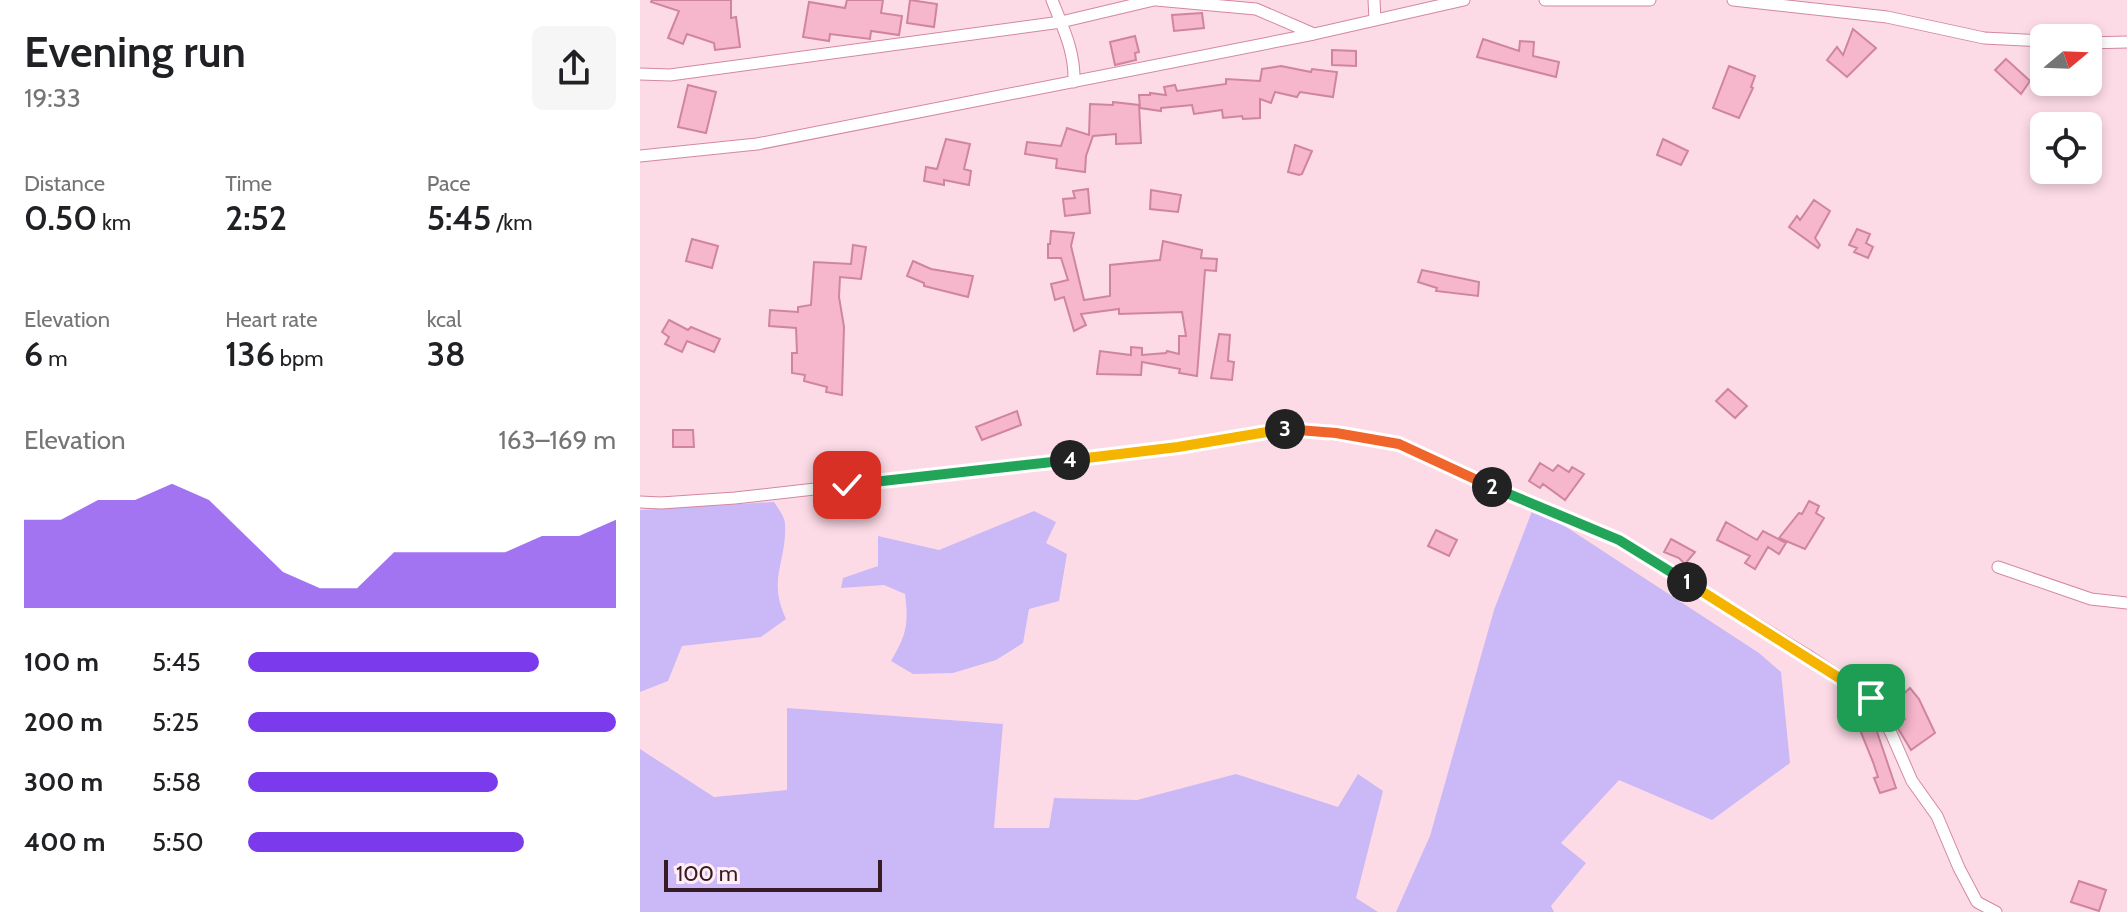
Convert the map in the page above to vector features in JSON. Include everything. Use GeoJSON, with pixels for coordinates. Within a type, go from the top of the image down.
{"type":"FeatureCollection","features":[{"type":"Feature","properties":{"kind":"street"},"geometry":{"type":"LineString","coordinates":[[1052,0],[1071,43],[1074,82]]}},
{"type":"Feature","properties":{"kind":"street"},"geometry":{"type":"LineString","coordinates":[[640,74],[670,75],[1061,22],[1155,0],[1256,9],[1314,34]]}},
{"type":"Feature","properties":{"kind":"street"},"geometry":{"type":"LineString","coordinates":[[1374,0],[1375,20]]}},
{"type":"Feature","properties":{"kind":"street"},"geometry":{"type":"LineString","coordinates":[[640,156],[757,144],[1314,34],[1464,0]]}},
{"type":"Feature","properties":{"kind":"street"},"geometry":{"type":"LineString","coordinates":[[1545,0],[1650,0]]}},
{"type":"Feature","properties":{"kind":"street"},"geometry":{"type":"LineString","coordinates":[[1733,0],[1887,17],[1984,38],[2030,40]]}},
{"type":"Feature","properties":{"kind":"street"},"geometry":{"type":"LineString","coordinates":[[2102,43],[2127,42]]}},
{"type":"Feature","properties":{"kind":"street"},"geometry":{"type":"LineString","coordinates":[[640,502],[735,498],[1070,460],[1178,447],[1292,428],[1399,444],[1534,506],[1619,540],[1807,655],[1871,698],[1891,733],[1912,781],[1937,816],[1977,902],[1996,912]]}},
{"type":"Feature","properties":{"kind":"street"},"geometry":{"type":"LineString","coordinates":[[1998,567],[2091,599],[2127,603]]}},
{"type":"Feature","properties":{"kind":"shaded area"},"geometry":{"type":"Polygon","coordinates":[[[774,502],[785,524],[778,592],[786,619],[761,637],[682,646],[668,681],[640,692],[640,510],[774,502]]]}},
{"type":"Feature","properties":{"kind":"shaded area"},"geometry":{"type":"Polygon","coordinates":[[[1534,506],[1759,653],[1781,672],[1790,763],[1712,820],[1619,780],[1561,843],[1586,863],[1551,906],[1554,912],[1396,912],[1430,836],[1494,610],[1534,506]]]}},
{"type":"Feature","properties":{"kind":"shaded area"},"geometry":{"type":"Polygon","coordinates":[[[1034,511],[1056,522],[1046,543],[1067,554],[1059,601],[1029,609],[1023,643],[996,660],[953,673],[913,674],[891,661],[905,629],[905,594],[884,585],[841,588],[843,578],[878,566],[878,536],[939,550],[1034,511]]]}},
{"type":"Feature","properties":{"kind":"shaded area"},"geometry":{"type":"Polygon","coordinates":[[[787,708],[1003,724],[994,828],[1049,828],[1054,798],[1137,800],[1236,774],[1338,807],[1358,774],[1383,791],[1356,898],[1378,912],[640,912],[640,749],[714,797],[787,790],[787,708]]]}},
{"type":"Feature","properties":{"kind":"building"},"geometry":{"type":"Polygon","coordinates":[[[652,0],[731,0],[731,18],[736,17],[740,47],[715,50],[714,43],[687,34],[683,44],[668,38],[679,11],[652,0]]]}},
{"type":"Feature","properties":{"kind":"building"},"geometry":{"type":"Polygon","coordinates":[[[847,0],[883,0],[881,13],[902,16],[899,35],[871,31],[870,39],[830,34],[829,41],[803,37],[809,2],[845,8],[847,0]]]}},
{"type":"Feature","properties":{"kind":"building"},"geometry":{"type":"Polygon","coordinates":[[[910,0],[937,4],[934,27],[907,23],[910,0]]]}},
{"type":"Feature","properties":{"kind":"building"},"geometry":{"type":"Polygon","coordinates":[[[1202,13],[1204,28],[1174,31],[1172,15],[1202,13]]]}},
{"type":"Feature","properties":{"kind":"building"},"geometry":{"type":"Polygon","coordinates":[[[1853,29],[1876,48],[1847,77],[1827,60],[1837,47],[1843,55],[1853,29]]]}},
{"type":"Feature","properties":{"kind":"building"},"geometry":{"type":"Polygon","coordinates":[[[1135,36],[1139,52],[1135,53],[1136,60],[1115,65],[1110,42],[1135,36]]]}},
{"type":"Feature","properties":{"kind":"building"},"geometry":{"type":"Polygon","coordinates":[[[1483,39],[1519,51],[1520,41],[1534,42],[1533,56],[1559,62],[1556,77],[1477,57],[1483,39]]]}},
{"type":"Feature","properties":{"kind":"building"},"geometry":{"type":"Polygon","coordinates":[[[1332,50],[1356,51],[1356,66],[1332,65],[1332,50]]]}},
{"type":"Feature","properties":{"kind":"building"},"geometry":{"type":"Polygon","coordinates":[[[2006,59],[2030,81],[2021,94],[1995,70],[2006,59]]]}},
{"type":"Feature","properties":{"kind":"building"},"geometry":{"type":"Polygon","coordinates":[[[1281,66],[1311,72],[1312,69],[1337,72],[1333,97],[1300,92],[1297,97],[1275,92],[1271,103],[1260,99],[1260,118],[1243,119],[1242,116],[1223,118],[1222,110],[1194,114],[1192,105],[1161,108],[1161,111],[1140,108],[1139,95],[1166,95],[1164,87],[1175,85],[1177,91],[1226,84],[1226,79],[1260,81],[1262,69],[1281,66]]]}},
{"type":"Feature","properties":{"kind":"building"},"geometry":{"type":"Polygon","coordinates":[[[1729,66],[1755,76],[1753,88],[1739,118],[1713,108],[1729,66]]]}},
{"type":"Feature","properties":{"kind":"building"},"geometry":{"type":"Polygon","coordinates":[[[688,85],[716,92],[706,133],[678,127],[688,85]]]}},
{"type":"Feature","properties":{"kind":"building"},"geometry":{"type":"Polygon","coordinates":[[[1113,102],[1139,105],[1141,143],[1116,144],[1116,134],[1093,136],[1086,156],[1085,172],[1056,168],[1057,159],[1025,154],[1027,142],[1061,146],[1067,128],[1089,135],[1090,104],[1113,105],[1113,102]]]}},
{"type":"Feature","properties":{"kind":"building"},"geometry":{"type":"Polygon","coordinates":[[[946,139],[970,144],[964,169],[971,171],[969,185],[944,180],[944,185],[924,181],[926,167],[937,169],[946,139]]]}},
{"type":"Feature","properties":{"kind":"building"},"geometry":{"type":"Polygon","coordinates":[[[1663,139],[1688,151],[1681,165],[1657,155],[1663,139]]]}},
{"type":"Feature","properties":{"kind":"building"},"geometry":{"type":"Polygon","coordinates":[[[1295,145],[1312,151],[1299,175],[1288,172],[1295,145]]]}},
{"type":"Feature","properties":{"kind":"building"},"geometry":{"type":"Polygon","coordinates":[[[1088,189],[1090,213],[1065,216],[1063,199],[1075,198],[1073,191],[1088,189]]]}},
{"type":"Feature","properties":{"kind":"building"},"geometry":{"type":"Polygon","coordinates":[[[1151,190],[1181,195],[1178,212],[1150,209],[1151,190]]]}},
{"type":"Feature","properties":{"kind":"building"},"geometry":{"type":"Polygon","coordinates":[[[1814,200],[1830,211],[1815,238],[1820,245],[1818,248],[1789,227],[1797,216],[1800,220],[1814,200]]]}},
{"type":"Feature","properties":{"kind":"building"},"geometry":{"type":"Polygon","coordinates":[[[1857,229],[1870,234],[1866,243],[1873,247],[1868,258],[1854,252],[1857,248],[1849,245],[1857,229]]]}},
{"type":"Feature","properties":{"kind":"building"},"geometry":{"type":"Polygon","coordinates":[[[1051,231],[1074,233],[1071,246],[1084,300],[1110,296],[1110,265],[1160,260],[1163,241],[1202,250],[1201,258],[1217,259],[1216,271],[1205,270],[1197,376],[1179,373],[1180,369],[1142,362],[1141,375],[1097,374],[1100,351],[1131,355],[1131,347],[1142,348],[1142,355],[1167,351],[1179,354],[1179,336],[1186,336],[1182,312],[1119,314],[1119,309],[1081,314],[1086,325],[1074,331],[1064,297],[1055,300],[1051,284],[1068,280],[1061,258],[1048,258],[1051,231]]]}},
{"type":"Feature","properties":{"kind":"building"},"geometry":{"type":"Polygon","coordinates":[[[692,239],[718,246],[712,268],[686,261],[692,239]]]}},
{"type":"Feature","properties":{"kind":"building"},"geometry":{"type":"Polygon","coordinates":[[[853,245],[866,247],[861,279],[840,277],[839,297],[844,327],[842,395],[826,392],[827,387],[804,381],[805,375],[792,373],[792,353],[797,353],[796,328],[769,326],[770,310],[798,312],[798,307],[811,305],[814,262],[851,264],[853,245]]]}},
{"type":"Feature","properties":{"kind":"building"},"geometry":{"type":"Polygon","coordinates":[[[913,261],[931,269],[973,276],[968,297],[924,286],[924,283],[907,276],[913,261]]]}},
{"type":"Feature","properties":{"kind":"building"},"geometry":{"type":"Polygon","coordinates":[[[1422,270],[1479,282],[1478,296],[1436,291],[1437,288],[1418,282],[1422,270]]]}},
{"type":"Feature","properties":{"kind":"building"},"geometry":{"type":"Polygon","coordinates":[[[669,320],[688,330],[691,327],[720,339],[714,352],[687,341],[682,352],[665,344],[669,337],[662,332],[669,320]]]}},
{"type":"Feature","properties":{"kind":"building"},"geometry":{"type":"Polygon","coordinates":[[[1219,334],[1230,335],[1228,361],[1234,362],[1232,380],[1211,378],[1219,334]]]}},
{"type":"Feature","properties":{"kind":"building"},"geometry":{"type":"Polygon","coordinates":[[[1728,389],[1747,406],[1735,418],[1716,401],[1728,389]]]}},
{"type":"Feature","properties":{"kind":"building"},"geometry":{"type":"Polygon","coordinates":[[[1017,411],[1021,425],[982,440],[976,427],[1017,411]]]}},
{"type":"Feature","properties":{"kind":"building"},"geometry":{"type":"Polygon","coordinates":[[[673,430],[693,430],[694,447],[673,447],[673,430]]]}},
{"type":"Feature","properties":{"kind":"building"},"geometry":{"type":"Polygon","coordinates":[[[1540,463],[1553,471],[1558,465],[1569,472],[1572,467],[1584,474],[1565,500],[1543,484],[1540,488],[1529,481],[1540,463]]]}},
{"type":"Feature","properties":{"kind":"building"},"geometry":{"type":"Polygon","coordinates":[[[1809,501],[1819,506],[1816,513],[1824,518],[1805,549],[1779,538],[1799,513],[1802,514],[1809,501]]]}},
{"type":"Feature","properties":{"kind":"building"},"geometry":{"type":"Polygon","coordinates":[[[1726,522],[1757,540],[1763,531],[1786,543],[1779,554],[1768,547],[1755,569],[1745,563],[1750,556],[1717,540],[1726,522]]]}},
{"type":"Feature","properties":{"kind":"building"},"geometry":{"type":"Polygon","coordinates":[[[1436,530],[1457,540],[1449,556],[1428,546],[1436,530]]]}},
{"type":"Feature","properties":{"kind":"building"},"geometry":{"type":"Polygon","coordinates":[[[1671,539],[1695,552],[1685,564],[1664,552],[1671,539]]]}},
{"type":"Feature","properties":{"kind":"building"},"geometry":{"type":"Polygon","coordinates":[[[1910,688],[1919,699],[1935,733],[1911,750],[1896,725],[1905,719],[1892,704],[1910,688]]]}},
{"type":"Feature","properties":{"kind":"building"},"geometry":{"type":"Polygon","coordinates":[[[1874,723],[1896,788],[1880,793],[1874,778],[1878,777],[1860,730],[1874,723]]]}},
{"type":"Feature","properties":{"kind":"building"},"geometry":{"type":"Polygon","coordinates":[[[2079,881],[2106,890],[2099,911],[2071,902],[2079,881]]]}},
{"type":"Feature","properties":{"kind":"route"},"geometry":{"type":"LineString","coordinates":[[847,485],[1178,447],[1292,428],[1399,444],[1534,506],[1619,540],[1807,655],[1871,698]]}}]}
